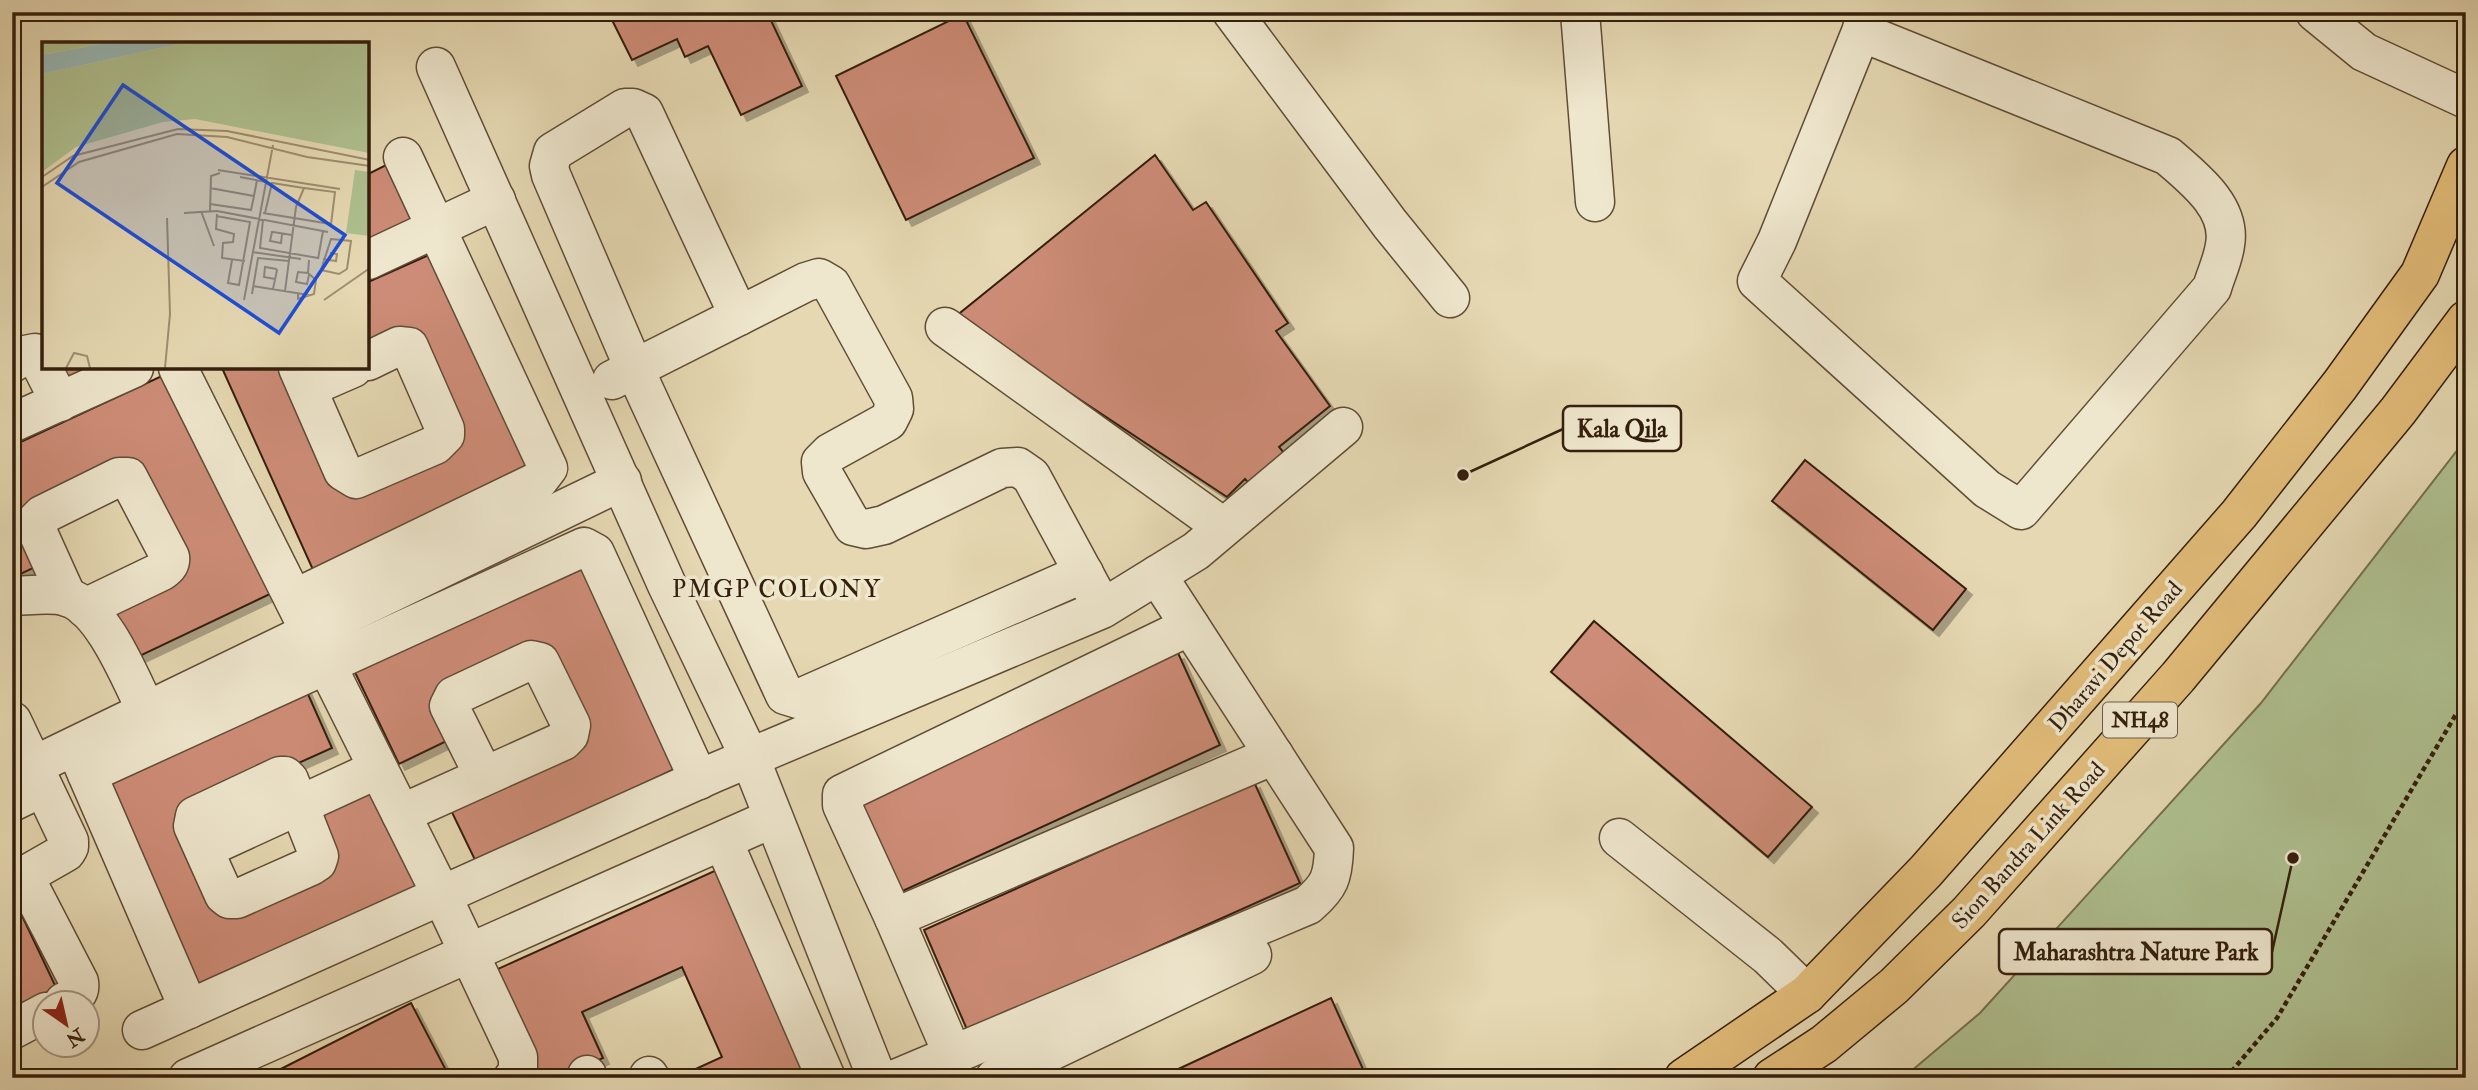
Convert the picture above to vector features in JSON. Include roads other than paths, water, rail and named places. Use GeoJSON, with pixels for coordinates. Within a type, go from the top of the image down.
{"type":"FeatureCollection","features":[{"type":"Feature","properties":{"kind":"main road","name":"Dharavi Depot Road"},"geometry":{"type":"LineString","coordinates":[[1684,1078],[1807,994],[1926,870],[2239,514],[2340,385],[2420,274],[2466,166]]}},
{"type":"Feature","properties":{"kind":"main road","name":"Sion Bandra Link Road"},"geometry":{"type":"LineString","coordinates":[[1772,1078],[1824,1044],[1895,986],[1969,912],[2178,677],[2398,411],[2466,320]]}},
{"type":"Feature","properties":{"kind":"street"},"geometry":{"type":"LineString","coordinates":[[1232,12],[1390,224],[1450,298]]}},
{"type":"Feature","properties":{"kind":"street"},"geometry":{"type":"LineString","coordinates":[[1580,12],[1595,202]]}},
{"type":"Feature","properties":{"kind":"street"},"geometry":{"type":"LineString","coordinates":[[2315,12],[2364,52],[2466,99]]}},
{"type":"Feature","properties":{"kind":"street"},"geometry":{"type":"LineString","coordinates":[[1864,22],[2168,156],[2197,181],[2223,216],[2225,244],[2211,288],[2021,510],[1987,489],[1757,281],[1777,240],[1864,22]]}},
{"type":"Feature","properties":{"kind":"street"},"geometry":{"type":"LineString","coordinates":[[436,67],[667,585],[750,758],[877,1078]]}},
{"type":"Feature","properties":{"kind":"street"},"geometry":{"type":"LineString","coordinates":[[738,316],[644,113],[625,108],[557,148],[549,158],[548,166],[634,368],[785,695],[798,699],[1084,573]]}},
{"type":"Feature","properties":{"kind":"street"},"geometry":{"type":"LineString","coordinates":[[29,785],[252,678],[310,632],[368,603],[504,517],[548,468],[403,157]]}},
{"type":"Feature","properties":{"kind":"street"},"geometry":{"type":"LineString","coordinates":[[369,260],[496,200]]}},
{"type":"Feature","properties":{"kind":"street"},"geometry":{"type":"LineString","coordinates":[[585,397],[634,368],[819,278],[831,285],[838,296],[892,398],[894,409],[888,421],[830,453],[821,462],[822,472],[853,526],[866,529],[884,525],[1002,468],[1018,467],[1031,476],[1102,609]]}},
{"type":"Feature","properties":{"kind":"street"},"geometry":{"type":"LineString","coordinates":[[945,327],[1223,527]]}},
{"type":"Feature","properties":{"kind":"street"},"geometry":{"type":"LineString","coordinates":[[348,369],[303,378],[343,471],[356,479],[435,445],[442,440],[445,429],[409,347],[399,346],[369,361]]}},
{"type":"Feature","properties":{"kind":"street"},"geometry":{"type":"LineString","coordinates":[[12,363],[25,355],[35,353],[42,367]]}},
{"type":"Feature","properties":{"kind":"street"},"geometry":{"type":"LineString","coordinates":[[43,369],[60,402]]}},
{"type":"Feature","properties":{"kind":"street"},"geometry":{"type":"LineString","coordinates":[[12,423],[132,369]]}},
{"type":"Feature","properties":{"kind":"street"},"geometry":{"type":"LineString","coordinates":[[178,369],[442,895],[518,1057],[518,1074],[513,1078]]}},
{"type":"Feature","properties":{"kind":"street"},"geometry":{"type":"LineString","coordinates":[[142,1030],[699,780],[1102,609],[1196,551],[1343,427]]}},
{"type":"Feature","properties":{"kind":"street"},"geometry":{"type":"LineString","coordinates":[[504,517],[622,481]]}},
{"type":"Feature","properties":{"kind":"street"},"geometry":{"type":"LineString","coordinates":[[504,517],[531,570]]}},
{"type":"Feature","properties":{"kind":"street"},"geometry":{"type":"LineString","coordinates":[[368,603],[531,570],[584,547],[595,553],[699,780]]}},
{"type":"Feature","properties":{"kind":"street"},"geometry":{"type":"LineString","coordinates":[[898,1078],[1308,905],[1334,875],[1334,848],[1157,575]]}},
{"type":"Feature","properties":{"kind":"street"},"geometry":{"type":"LineString","coordinates":[[12,596],[76,602],[104,631],[146,710]]}},
{"type":"Feature","properties":{"kind":"street"},"geometry":{"type":"LineString","coordinates":[[953,1055],[842,804],[842,794],[1190,626]]}},
{"type":"Feature","properties":{"kind":"street"},"geometry":{"type":"LineString","coordinates":[[81,760],[146,710],[252,678]]}},
{"type":"Feature","properties":{"kind":"street"},"geometry":{"type":"LineString","coordinates":[[12,721],[29,785],[69,847],[66,852],[18,879],[80,988]]}},
{"type":"Feature","properties":{"kind":"street"},"geometry":{"type":"LineString","coordinates":[[894,918],[1274,755]]}},
{"type":"Feature","properties":{"kind":"street"},"geometry":{"type":"LineString","coordinates":[[81,760],[189,1009]]}},
{"type":"Feature","properties":{"kind":"street"},"geometry":{"type":"LineString","coordinates":[[300,806],[318,850],[317,862],[237,899],[229,899],[224,895],[204,849],[379,769]]}},
{"type":"Feature","properties":{"kind":"street"},"geometry":{"type":"LineString","coordinates":[[401,814],[484,776]]}},
{"type":"Feature","properties":{"kind":"street"},"geometry":{"type":"LineString","coordinates":[[188,1078],[774,818]]}},
{"type":"Feature","properties":{"kind":"street"},"geometry":{"type":"LineString","coordinates":[[1619,838],[1768,956],[1807,994]]}},
{"type":"Feature","properties":{"kind":"street"},"geometry":{"type":"LineString","coordinates":[[723,841],[825,1078]]}},
{"type":"Feature","properties":{"kind":"street"},"geometry":{"type":"LineString","coordinates":[[995,1078],[1303,931]]}},
{"type":"Feature","properties":{"kind":"street"},"geometry":{"type":"LineString","coordinates":[[12,1030],[32,1019]]}},
{"type":"Feature","properties":{"kind":"place","name":"Kala Qila"},"geometry":{"type":"Point","coordinates":[1463,475]}},
{"type":"Feature","properties":{"kind":"place","name":"Maharashtra Nature Park"},"geometry":{"type":"Point","coordinates":[2293,858]}},
{"type":"Feature","properties":{"kind":"district","name":"PMGP COLONY"},"geometry":{"type":"Point","coordinates":[777,589]}}]}
